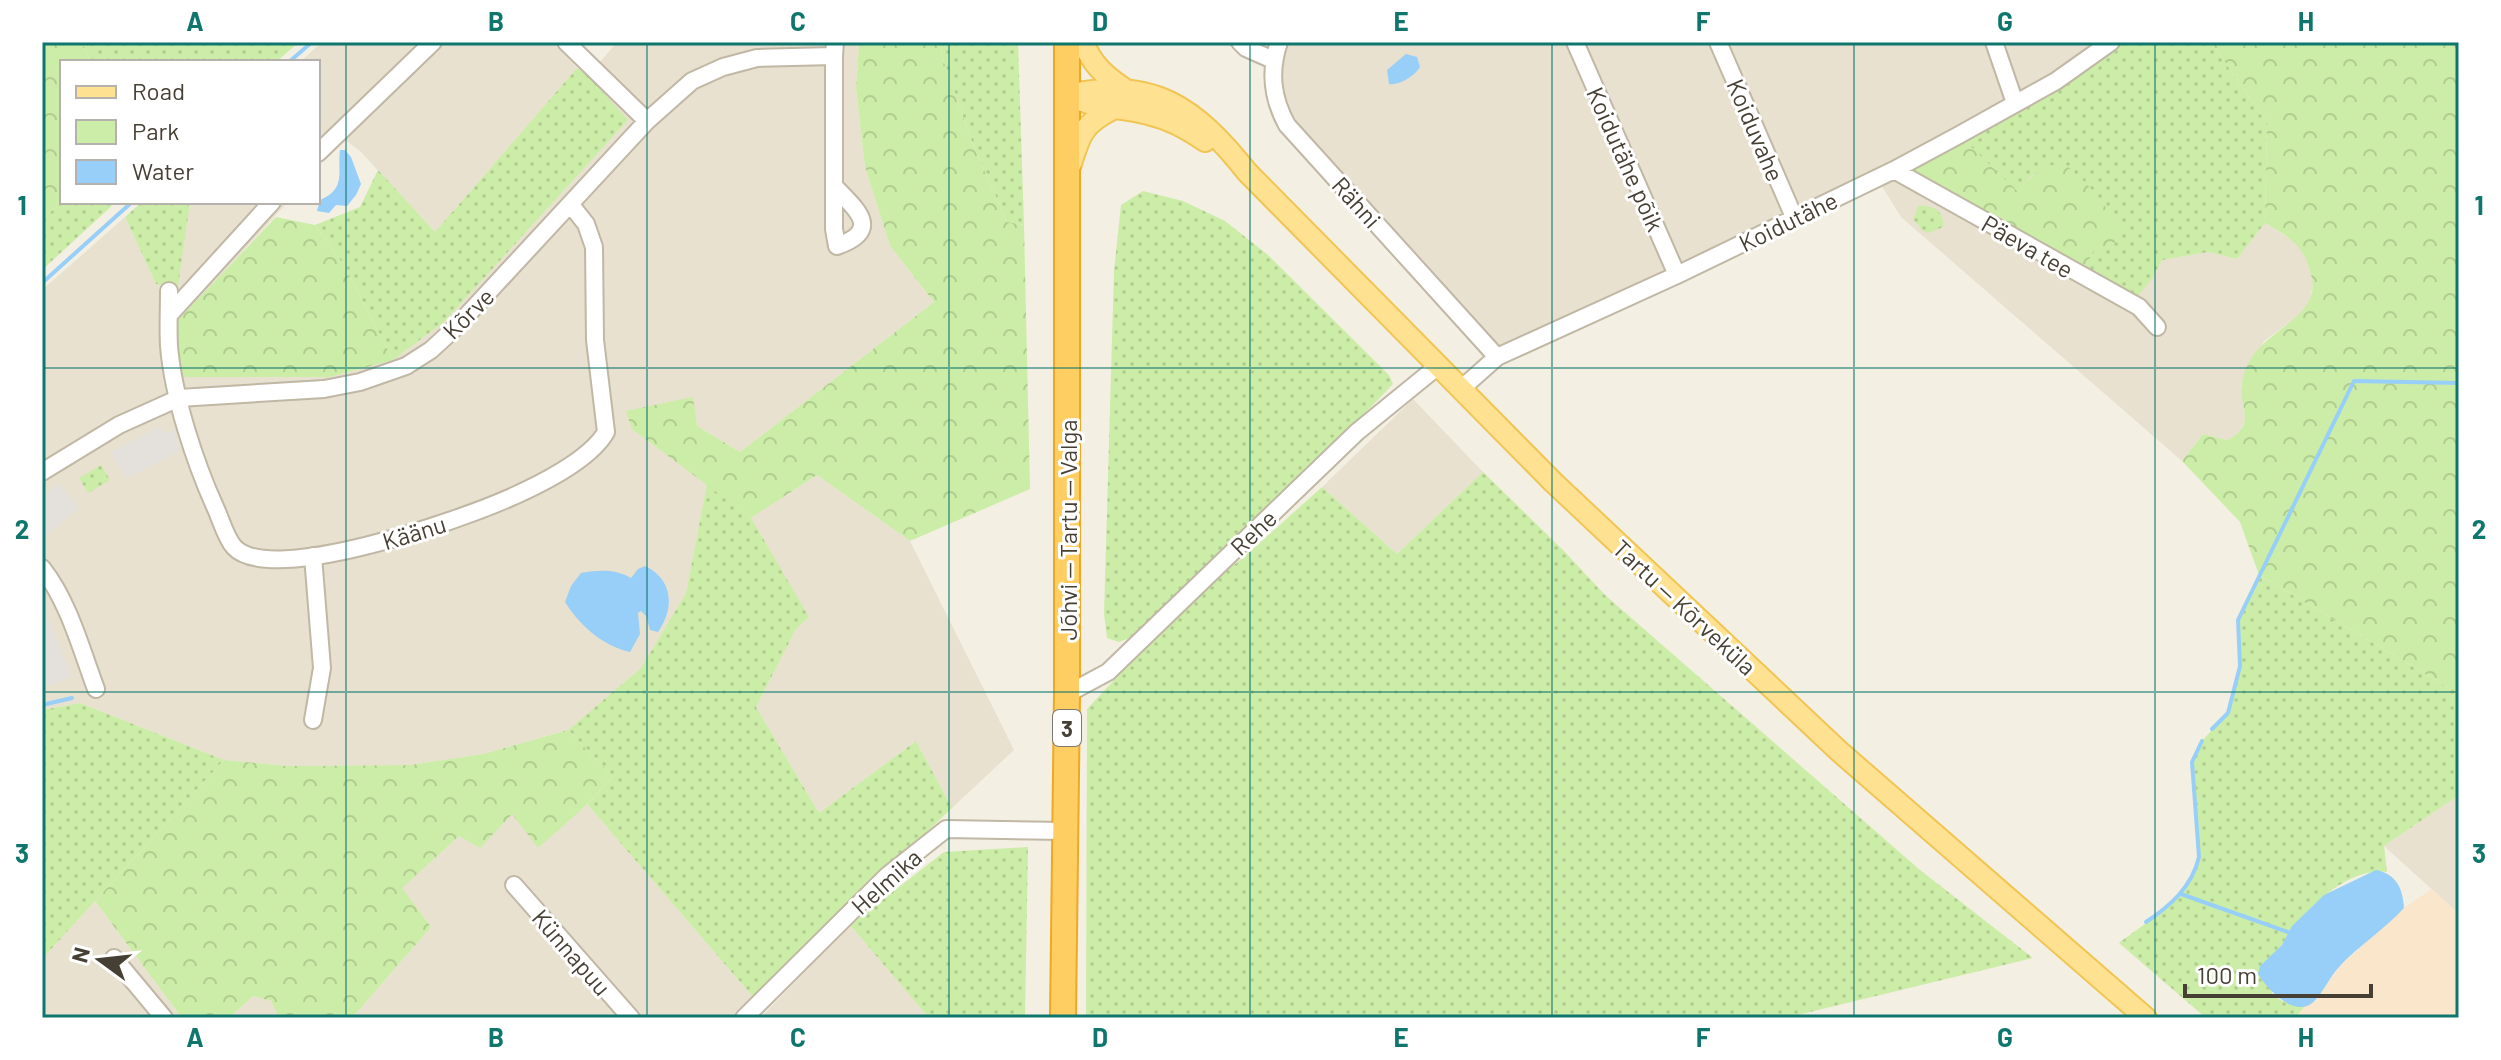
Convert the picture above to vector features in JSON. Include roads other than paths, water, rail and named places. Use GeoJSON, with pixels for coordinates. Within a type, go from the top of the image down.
{"type":"FeatureCollection","features":[{"type":"Feature","properties":{"kind":"highway","name":"Jõhvi — Tartu — Valga"},"geometry":{"type":"LineString","coordinates":[[1063,1018],[1067,694],[1067,42]]}},
{"type":"Feature","properties":{"kind":"main road"},"geometry":{"type":"LineString","coordinates":[[1083,42],[1090,60],[1123,88]]}},
{"type":"Feature","properties":{"kind":"main road","name":"Tartu — Kõrveküla"},"geometry":{"type":"LineString","coordinates":[[1068,95],[1123,88],[1154,95],[1183,109],[1224,143],[1247,172],[1553,482],[1840,752],[2146,1018]]}},
{"type":"Feature","properties":{"kind":"main road","name":"Tartu — Kõrveküla"},"geometry":{"type":"LineString","coordinates":[[1068,95],[1088,105],[1147,113],[1185,126],[1247,172]]}},
{"type":"Feature","properties":{"kind":"main road"},"geometry":{"type":"LineString","coordinates":[[1068,175],[1078,140],[1088,124],[1113,109]]}},
{"type":"Feature","properties":{"kind":"street"},"geometry":{"type":"LineString","coordinates":[[320,151],[433,42]]}},
{"type":"Feature","properties":{"kind":"street"},"geometry":{"type":"LineString","coordinates":[[566,42],[647,121]]}},
{"type":"Feature","properties":{"kind":"street"},"geometry":{"type":"LineString","coordinates":[[1240,42],[1273,60],[1279,42]]}},
{"type":"Feature","properties":{"kind":"street","name":"Koidutähe põik"},"geometry":{"type":"LineString","coordinates":[[1575,42],[1677,275]]}},
{"type":"Feature","properties":{"kind":"street","name":"Koiduvahe"},"geometry":{"type":"LineString","coordinates":[[1718,42],[1794,217]]}},
{"type":"Feature","properties":{"kind":"street"},"geometry":{"type":"LineString","coordinates":[[1994,42],[2015,103]]}},
{"type":"Feature","properties":{"kind":"street","name":"Koidutähe"},"geometry":{"type":"LineString","coordinates":[[1461,389],[1497,357],[1677,275],[1894,170],[2056,81],[2111,42]]}},
{"type":"Feature","properties":{"kind":"street","name":"Kõrve"},"geometry":{"type":"LineString","coordinates":[[42,472],[119,425],[179,398],[324,389],[360,382],[406,366],[431,350],[457,326],[647,121],[692,81],[723,67],[757,58],[834,49],[834,186],[837,246],[854,240],[863,228],[863,220],[834,186]]}},
{"type":"Feature","properties":{"kind":"street","name":"Rähni"},"geometry":{"type":"LineString","coordinates":[[1273,60],[1273,90],[1277,108],[1287,125],[1497,357]]}},
{"type":"Feature","properties":{"kind":"street","name":"Päeva tee"},"geometry":{"type":"LineString","coordinates":[[1894,170],[2139,307],[2157,327]]}},
{"type":"Feature","properties":{"kind":"street"},"geometry":{"type":"LineString","coordinates":[[169,315],[270,204]]}},
{"type":"Feature","properties":{"kind":"street","name":"Käänu"},"geometry":{"type":"LineString","coordinates":[[169,291],[169,348],[179,398],[206,487],[233,547],[248,557],[268,560],[357,549],[432,529],[509,499],[569,466],[600,443],[606,432],[595,340],[594,247],[586,224],[571,205]]}},
{"type":"Feature","properties":{"kind":"street","name":"Rehe"},"geometry":{"type":"LineString","coordinates":[[1067,694],[1108,672],[1357,432],[1438,366]]}},
{"type":"Feature","properties":{"kind":"street"},"geometry":{"type":"LineString","coordinates":[[313,556],[322,668],[313,720]]}},
{"type":"Feature","properties":{"kind":"street"},"geometry":{"type":"LineString","coordinates":[[42,568],[52,580],[75,631],[96,689]]}},
{"type":"Feature","properties":{"kind":"street","name":"Helmika"},"geometry":{"type":"LineString","coordinates":[[744,1018],[888,875],[946,829],[1065,831]]}},
{"type":"Feature","properties":{"kind":"street","name":"Künnapuu"},"geometry":{"type":"LineString","coordinates":[[514,885],[631,1018]]}},
{"type":"Feature","properties":{"kind":"street"},"geometry":{"type":"LineString","coordinates":[[114,958],[164,1018]]}},
{"type":"Feature","properties":{"kind":"water"},"geometry":{"type":"Polygon","coordinates":[[[1406,54],[1417,57],[1420,67],[1406,80],[1389,84],[1387,70],[1406,54]]]}},
{"type":"Feature","properties":{"kind":"water"},"geometry":{"type":"Polygon","coordinates":[[[340,150],[345,150],[351,157],[361,184],[356,195],[347,206],[336,205],[329,213],[317,211],[320,200],[334,190],[339,179],[340,150]]]}},
{"type":"Feature","properties":{"kind":"water"},"geometry":{"type":"Polygon","coordinates":[[[645,566],[661,578],[666,586],[669,604],[658,632],[650,630],[646,616],[641,611],[638,613],[640,634],[630,652],[593,634],[565,602],[571,586],[581,573],[607,571],[631,578],[645,566]]]}},
{"type":"Feature","properties":{"kind":"water"},"geometry":{"type":"Polygon","coordinates":[[[2376,870],[2389,875],[2397,883],[2404,908],[2346,959],[2309,1005],[2293,1006],[2276,995],[2258,974],[2260,966],[2282,945],[2292,926],[2324,895],[2376,870]]]}},
{"type":"Feature","properties":{"kind":"waterway"},"geometry":{"type":"LineString","coordinates":[[291,60],[312,42]]}},
{"type":"Feature","properties":{"kind":"waterway"},"geometry":{"type":"LineString","coordinates":[[42,283],[130,204]]}},
{"type":"Feature","properties":{"kind":"waterway"},"geometry":{"type":"LineString","coordinates":[[2212,729],[2228,713],[2240,666],[2238,620],[2354,381],[2459,383]]}},
{"type":"Feature","properties":{"kind":"waterway"},"geometry":{"type":"LineString","coordinates":[[42,705],[72,698]]}},
{"type":"Feature","properties":{"kind":"waterway"},"geometry":{"type":"LineString","coordinates":[[2146,922],[2179,895],[2196,868],[2199,857],[2192,762],[2202,741]]}},
{"type":"Feature","properties":{"kind":"waterway"},"geometry":{"type":"LineString","coordinates":[[2181,894],[2288,932]]}}]}
